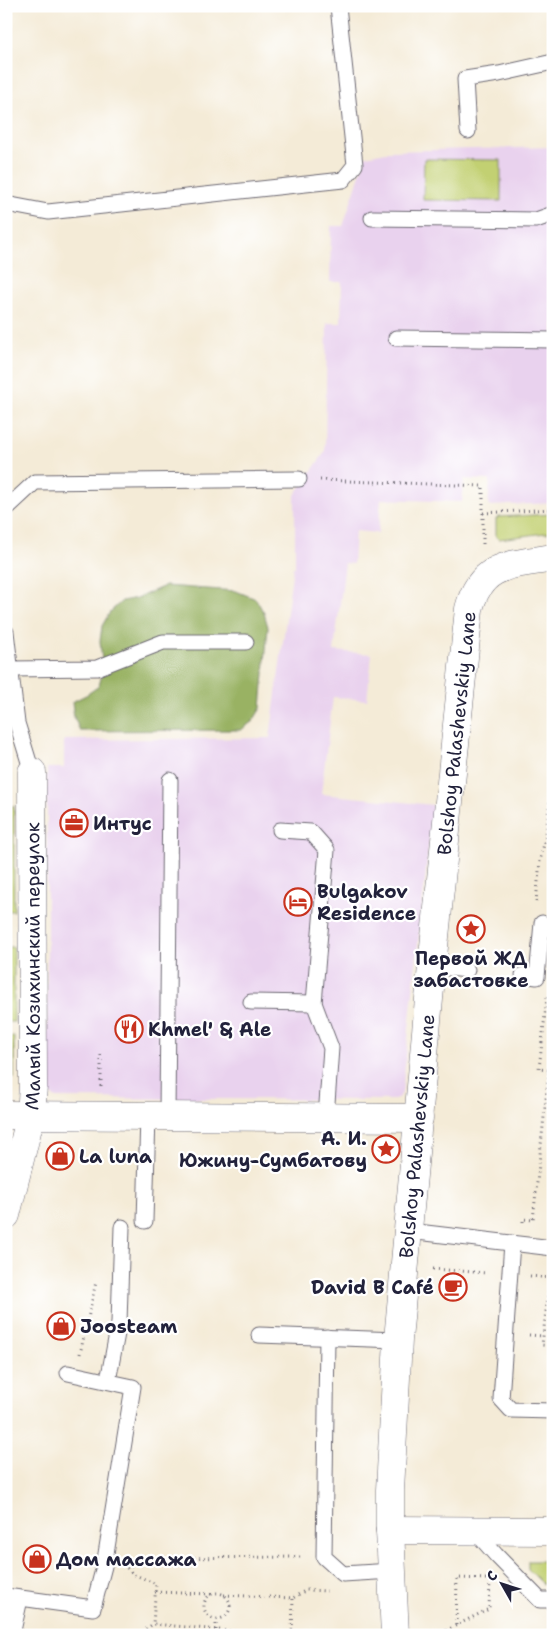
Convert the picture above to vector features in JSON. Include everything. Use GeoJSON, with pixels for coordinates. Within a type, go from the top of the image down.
{"type":"FeatureCollection","features":[{"type":"Feature","properties":{"kind":"street","name":"Bolshoy Palashevskiy Lane"},"geometry":{"type":"LineString","coordinates":[[396,1635],[390,1530],[390,1490],[398,1340],[432,966],[469,609],[472,597],[484,578],[493,571],[507,566],[553,558]]}},
{"type":"Feature","properties":{"kind":"street","name":"Малый Козихинский переулок"},"geometry":{"type":"LineString","coordinates":[[6,1215],[19,1115],[34,1076],[32,772]]}},
{"type":"Feature","properties":{"kind":"street"},"geometry":{"type":"LineString","coordinates":[[19,1115],[419,1118]]}},
{"type":"Feature","properties":{"kind":"street"},"geometry":{"type":"LineString","coordinates":[[390,1530],[553,1531]]}},
{"type":"Feature","properties":{"kind":"lane"},"geometry":{"type":"LineString","coordinates":[[6,204],[48,212],[343,180],[355,164],[338,6]]}},
{"type":"Feature","properties":{"kind":"lane"},"geometry":{"type":"LineString","coordinates":[[468,131],[465,79],[499,74],[553,62]]}},
{"type":"Feature","properties":{"kind":"lane"},"geometry":{"type":"LineString","coordinates":[[372,218],[536,220],[553,214]]}},
{"type":"Feature","properties":{"kind":"lane"},"geometry":{"type":"LineString","coordinates":[[396,338],[553,340]]}},
{"type":"Feature","properties":{"kind":"lane"},"geometry":{"type":"LineString","coordinates":[[6,508],[35,482],[299,479]]}},
{"type":"Feature","properties":{"kind":"lane"},"geometry":{"type":"LineString","coordinates":[[6,632],[17,723],[32,772]]}},
{"type":"Feature","properties":{"kind":"lane"},"geometry":{"type":"LineString","coordinates":[[11,669],[97,668],[163,642],[246,642]]}},
{"type":"Feature","properties":{"kind":"lane"},"geometry":{"type":"LineString","coordinates":[[145,1221],[157,1116],[170,780]]}},
{"type":"Feature","properties":{"kind":"lane"},"geometry":{"type":"LineString","coordinates":[[280,830],[311,832],[327,850],[314,1003],[331,1048],[326,1117]]}},
{"type":"Feature","properties":{"kind":"lane"},"geometry":{"type":"LineString","coordinates":[[523,975],[537,977],[542,923]]}},
{"type":"Feature","properties":{"kind":"lane"},"geometry":{"type":"LineString","coordinates":[[432,966],[467,970]]}},
{"type":"Feature","properties":{"kind":"lane"},"geometry":{"type":"LineString","coordinates":[[251,1002],[314,1003]]}},
{"type":"Feature","properties":{"kind":"lane"},"geometry":{"type":"LineString","coordinates":[[108,1382],[119,1323],[122,1227]]}},
{"type":"Feature","properties":{"kind":"lane"},"geometry":{"type":"LineString","coordinates":[[408,1232],[553,1248]]}},
{"type":"Feature","properties":{"kind":"lane"},"geometry":{"type":"LineString","coordinates":[[516,1244],[510,1274],[500,1399],[511,1410],[553,1411]]}},
{"type":"Feature","properties":{"kind":"lane"},"geometry":{"type":"LineString","coordinates":[[260,1334],[398,1340]]}},
{"type":"Feature","properties":{"kind":"lane"},"geometry":{"type":"LineString","coordinates":[[327,1337],[324,1557],[343,1574],[392,1571]]}},
{"type":"Feature","properties":{"kind":"lane"},"geometry":{"type":"LineString","coordinates":[[12,1635],[13,1597],[94,1608],[104,1566],[133,1387],[72,1374]]}},
{"type":"Feature","properties":{"kind":"lane"},"geometry":{"type":"LineString","coordinates":[[474,1530],[540,1600],[553,1600]]}},
{"type":"Feature","properties":{"kind":"path"},"geometry":{"type":"LineString","coordinates":[[299,479],[483,486],[483,549]]}},
{"type":"Feature","properties":{"kind":"path"},"geometry":{"type":"LineString","coordinates":[[483,513],[553,508]]}},
{"type":"Feature","properties":{"kind":"path"},"geometry":{"type":"LineString","coordinates":[[542,923],[535,908],[553,771]]}},
{"type":"Feature","properties":{"kind":"path"},"geometry":{"type":"LineString","coordinates":[[516,1244],[524,1219],[533,1220],[551,1070],[539,1069],[546,1006]]}},
{"type":"Feature","properties":{"kind":"path"},"geometry":{"type":"LineString","coordinates":[[101,1054],[101,1083]]}},
{"type":"Feature","properties":{"kind":"path"},"geometry":{"type":"LineString","coordinates":[[551,1268],[542,1345],[553,1346]]}},
{"type":"Feature","properties":{"kind":"path"},"geometry":{"type":"LineString","coordinates":[[433,1269],[510,1274]]}},
{"type":"Feature","properties":{"kind":"path"},"geometry":{"type":"LineString","coordinates":[[72,1374],[98,1273]]}},
{"type":"Feature","properties":{"kind":"path"},"geometry":{"type":"LineString","coordinates":[[104,1566],[139,1566],[155,1558],[324,1557]]}},
{"type":"Feature","properties":{"kind":"path"},"geometry":{"type":"LineString","coordinates":[[125,1566],[133,1574],[156,1584],[153,1624]]}},
{"type":"Feature","properties":{"kind":"path"},"geometry":{"type":"LineString","coordinates":[[437,1635],[489,1609],[490,1579],[457,1578],[456,1625]]}},
{"type":"Feature","properties":{"kind":"path"},"geometry":{"type":"LineString","coordinates":[[155,1592],[218,1593],[224,1595],[293,1598],[306,1590],[335,1591]]}},
{"type":"Feature","properties":{"kind":"path"},"geometry":{"type":"LineString","coordinates":[[211,1594],[206,1598],[205,1612],[210,1617],[216,1619],[223,1618],[228,1613],[229,1600],[224,1595]]}},
{"type":"Feature","properties":{"kind":"path"},"geometry":{"type":"LineString","coordinates":[[292,1635],[293,1598]]}},
{"type":"Feature","properties":{"kind":"path"},"geometry":{"type":"LineString","coordinates":[[216,1619],[216,1630]]}},
{"type":"Feature","properties":{"kind":"path"},"geometry":{"type":"LineString","coordinates":[[138,1635],[153,1624],[275,1635]]}},
{"type":"Feature","properties":{"kind":"shaded area"},"geometry":{"type":"Polygon","coordinates":[[[553,147],[553,503],[488,506],[490,480],[464,479],[462,502],[381,499],[378,533],[355,531],[353,564],[345,563],[334,651],[372,654],[367,700],[333,697],[321,794],[433,805],[402,1093],[393,1100],[54,1097],[50,1094],[47,1086],[47,768],[64,768],[64,740],[270,738],[293,567],[295,567],[295,495],[325,452],[327,323],[341,323],[342,282],[330,282],[331,226],[343,226],[366,156],[391,151],[553,147]]]}},
{"type":"Feature","properties":{"kind":"green space"},"geometry":{"type":"Polygon","coordinates":[[[424,159],[501,160],[501,201],[423,200],[424,159]]]}},
{"type":"Feature","properties":{"kind":"green space"},"geometry":{"type":"Polygon","coordinates":[[[553,514],[553,532],[499,539],[496,537],[496,519],[499,517],[553,514]]]}},
{"type":"Feature","properties":{"kind":"green space"},"geometry":{"type":"Polygon","coordinates":[[[165,586],[236,591],[256,599],[264,613],[268,627],[261,708],[253,721],[241,730],[80,731],[74,717],[72,702],[99,686],[103,671],[100,641],[102,626],[110,612],[122,601],[137,598],[165,586]]]}},
{"type":"Feature","properties":{"kind":"green space"},"geometry":{"type":"Polygon","coordinates":[[[6,806],[14,806],[14,911],[6,911],[6,806]]]}},
{"type":"Feature","properties":{"kind":"green space"},"geometry":{"type":"Polygon","coordinates":[[[6,947],[14,947],[14,1022],[6,1022],[6,947]]]}},
{"type":"Feature","properties":{"kind":"green space"},"geometry":{"type":"Polygon","coordinates":[[[6,1037],[14,1037],[14,1078],[6,1078],[6,1037]]]}},
{"type":"Feature","properties":{"kind":"green space"},"geometry":{"type":"Polygon","coordinates":[[[528,1561],[553,1561],[553,1585],[544,1585],[528,1569],[528,1561]]]}},
{"type":"Feature","properties":{"kind":"place","name":"Интус"},"geometry":{"type":"Point","coordinates":[74,823]}},
{"type":"Feature","properties":{"kind":"place","name":"Bulgakov Residence"},"geometry":{"type":"Point","coordinates":[298,902]}},
{"type":"Feature","properties":{"kind":"place","name":"Первой ЖД забастовке"},"geometry":{"type":"Point","coordinates":[471,929]}},
{"type":"Feature","properties":{"kind":"place","name":"Khmel' & Ale"},"geometry":{"type":"Point","coordinates":[129,1029]}},
{"type":"Feature","properties":{"kind":"place","name":"А. И. Южину-Сумбатову"},"geometry":{"type":"Point","coordinates":[386,1149]}},
{"type":"Feature","properties":{"kind":"place","name":"La luna"},"geometry":{"type":"Point","coordinates":[60,1156]}},
{"type":"Feature","properties":{"kind":"place","name":"David B Café"},"geometry":{"type":"Point","coordinates":[453,1287]}},
{"type":"Feature","properties":{"kind":"place","name":"Joosteam"},"geometry":{"type":"Point","coordinates":[61,1326]}},
{"type":"Feature","properties":{"kind":"place","name":"Дом массажа"},"geometry":{"type":"Point","coordinates":[37,1559]}}]}
